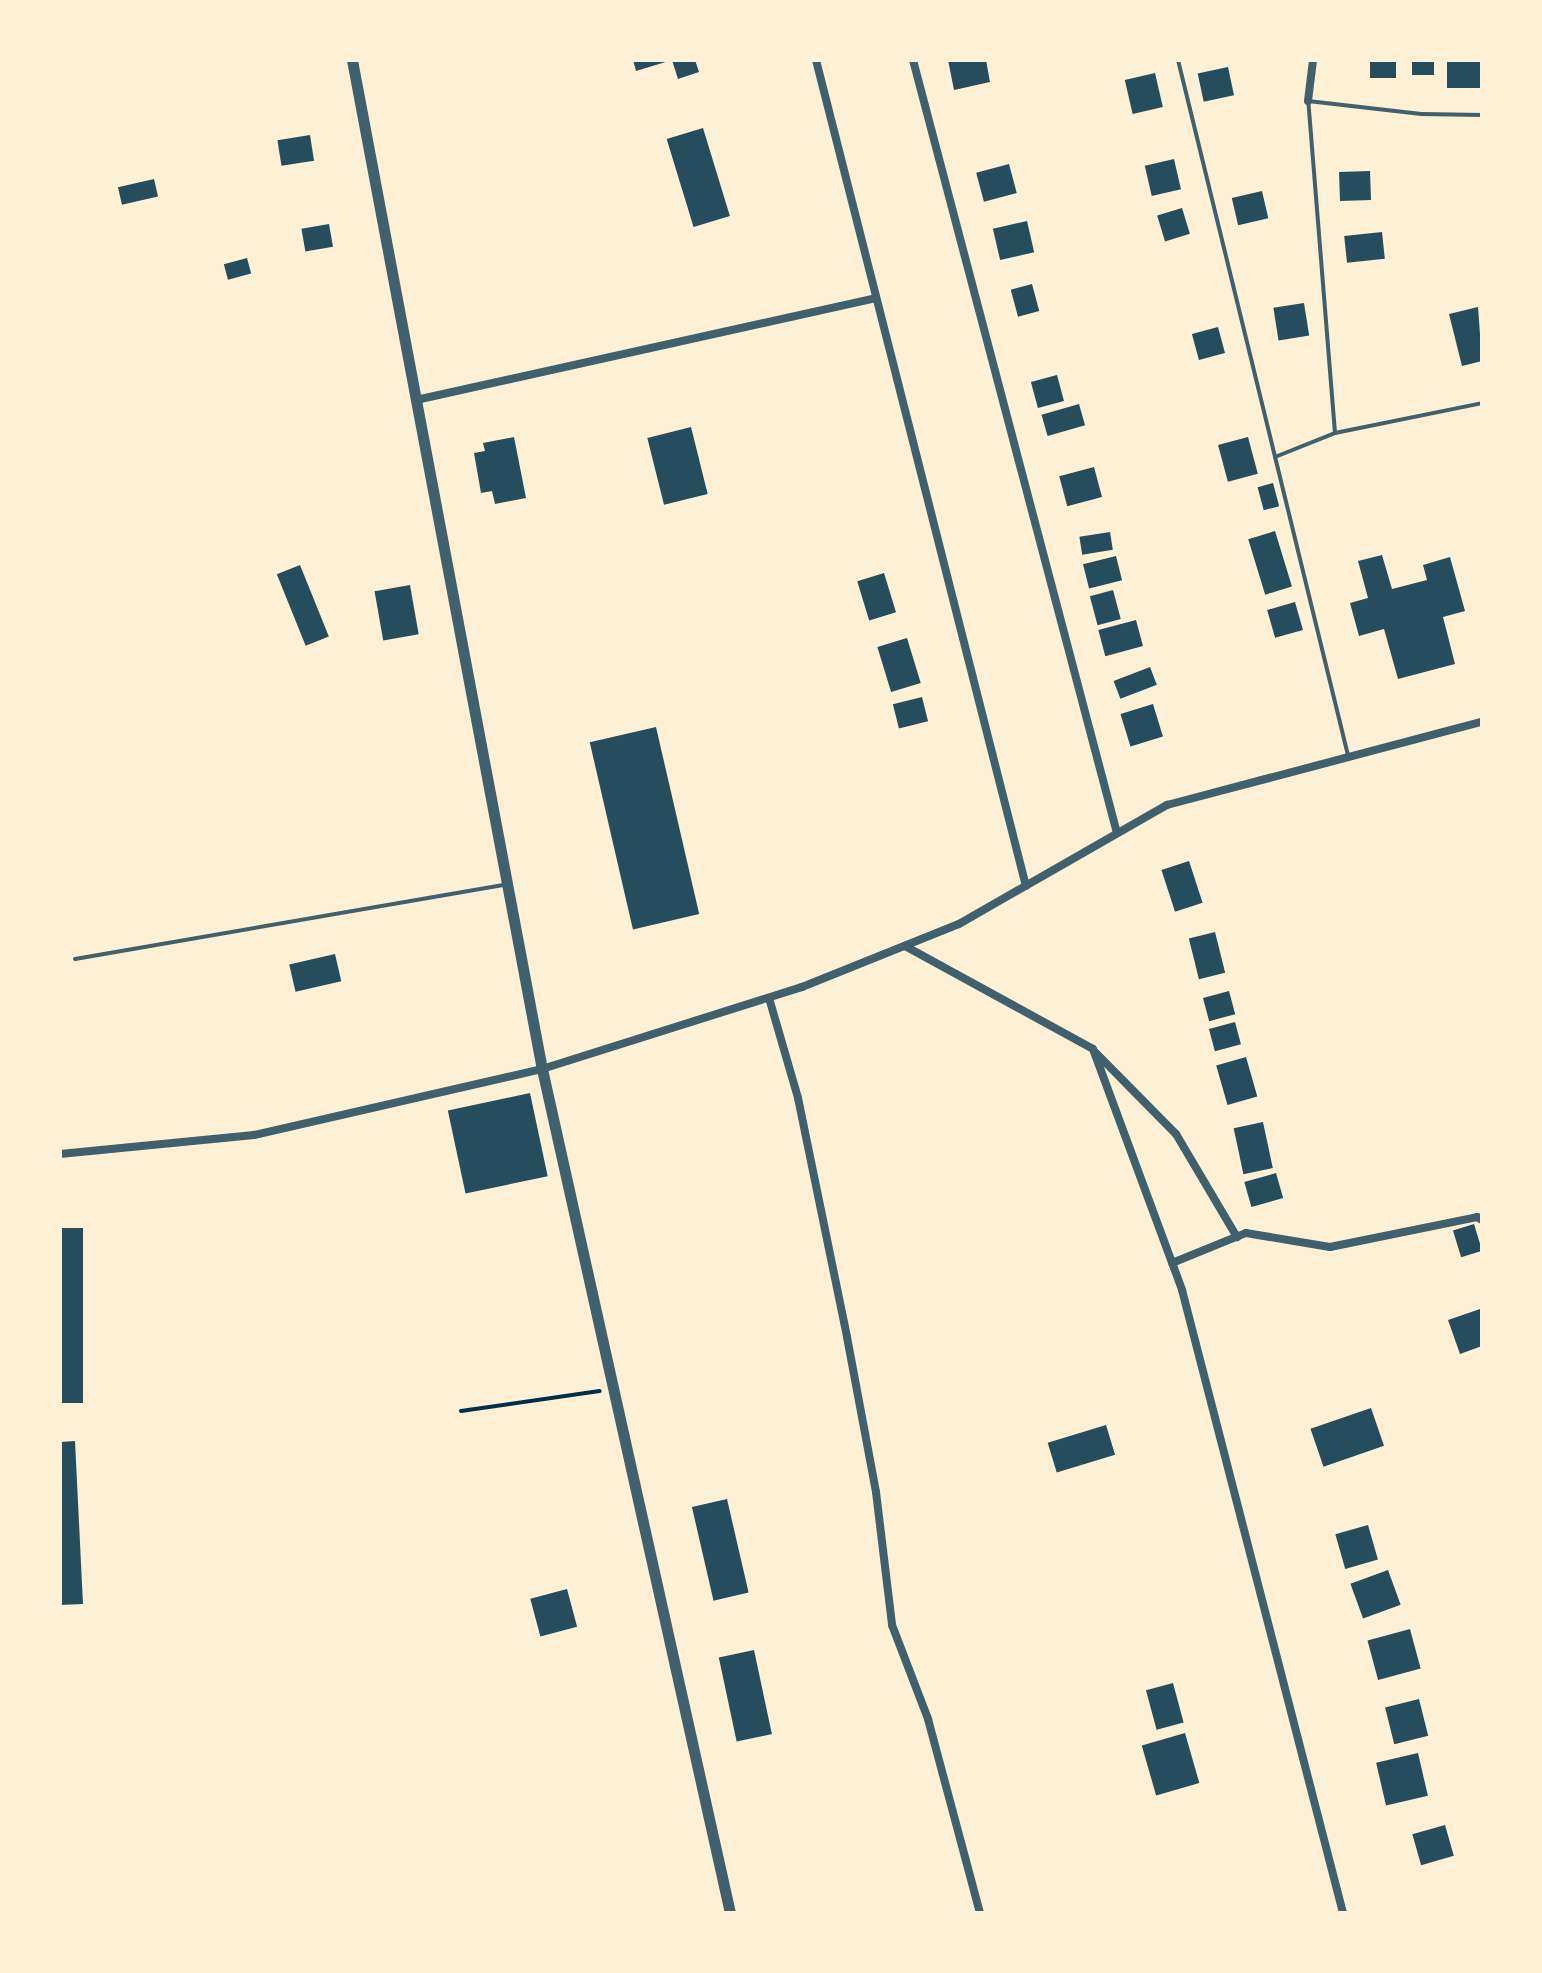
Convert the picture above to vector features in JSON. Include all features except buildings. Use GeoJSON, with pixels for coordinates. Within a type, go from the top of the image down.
{"type":"FeatureCollection","features":[{"type":"Feature","properties":{"kind":"street"},"geometry":{"type":"LineString","coordinates":[[352,60],[542,1069],[611,1390],[730,1913]]}},
{"type":"Feature","properties":{"kind":"street"},"geometry":{"type":"LineString","coordinates":[[816,60],[1026,886]]}},
{"type":"Feature","properties":{"kind":"street"},"geometry":{"type":"LineString","coordinates":[[913,60],[1117,833]]}},
{"type":"Feature","properties":{"kind":"street"},"geometry":{"type":"LineString","coordinates":[[1308,101],[1313,60]]}},
{"type":"Feature","properties":{"kind":"street"},"geometry":{"type":"LineString","coordinates":[[416,400],[876,298]]}},
{"type":"Feature","properties":{"kind":"street"},"geometry":{"type":"LineString","coordinates":[[60,1154],[254,1135],[542,1069],[769,998],[959,924],[1167,805],[1482,722]]}},
{"type":"Feature","properties":{"kind":"street"},"geometry":{"type":"LineString","coordinates":[[905,946],[1093,1049],[1176,1134],[1237,1237]]}},
{"type":"Feature","properties":{"kind":"street"},"geometry":{"type":"LineString","coordinates":[[769,998],[798,1098],[847,1337],[876,1492],[892,1625],[928,1719],[980,1913]]}},
{"type":"Feature","properties":{"kind":"street"},"geometry":{"type":"LineString","coordinates":[[1093,1049],[1172,1263],[1343,1913]]}},
{"type":"Feature","properties":{"kind":"street"},"geometry":{"type":"LineString","coordinates":[[1172,1263],[1246,1233],[1330,1247],[1480,1216]]}},
{"type":"Feature","properties":{"kind":"lane"},"geometry":{"type":"LineString","coordinates":[[1178,60],[1349,757]]}},
{"type":"Feature","properties":{"kind":"lane"},"geometry":{"type":"LineString","coordinates":[[1335,433],[1308,101],[1421,114],[1482,115]]}},
{"type":"Feature","properties":{"kind":"lane"},"geometry":{"type":"LineString","coordinates":[[1275,457],[1335,433],[1482,403]]}},
{"type":"Feature","properties":{"kind":"lane"},"geometry":{"type":"LineString","coordinates":[[75,959],[507,885]]}},
{"type":"Feature","properties":{"kind":"path"},"geometry":{"type":"LineString","coordinates":[[461,1411],[611,1390]]}}]}
